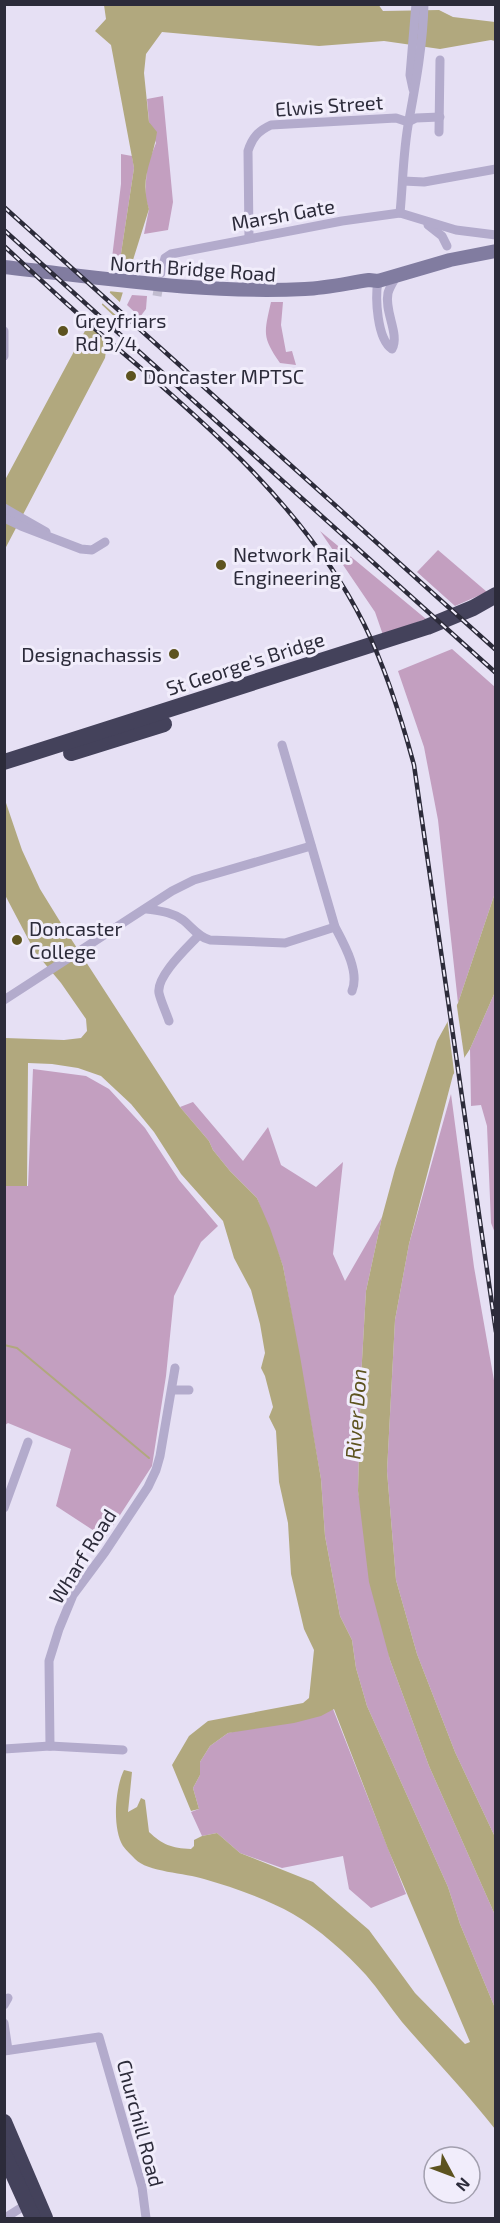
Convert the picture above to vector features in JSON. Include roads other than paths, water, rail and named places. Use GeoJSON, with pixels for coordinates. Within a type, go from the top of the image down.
{"type":"FeatureCollection","features":[{"type":"Feature","properties":{"kind":"highway","name":"St George's Bridge"},"geometry":{"type":"LineString","coordinates":[[4,762],[427,627],[473,608],[495,595]]}},
{"type":"Feature","properties":{"kind":"highway","name":"St George's Bridge"},"geometry":{"type":"LineString","coordinates":[[4,774],[430,636],[495,607]]}},
{"type":"Feature","properties":{"kind":"highway"},"geometry":{"type":"LineString","coordinates":[[4,2122],[45,2218]]}},
{"type":"Feature","properties":{"kind":"highway"},"geometry":{"type":"LineString","coordinates":[[4,2154],[30,2211]]}},
{"type":"Feature","properties":{"kind":"street"},"geometry":{"type":"LineString","coordinates":[[400,213],[413,90],[416,4]]}},
{"type":"Feature","properties":{"kind":"street"},"geometry":{"type":"LineString","coordinates":[[414,76],[424,4]]}},
{"type":"Feature","properties":{"kind":"street"},"geometry":{"type":"LineString","coordinates":[[439,132],[440,60]]}},
{"type":"Feature","properties":{"kind":"street","name":"Elwis Street"},"geometry":{"type":"LineString","coordinates":[[249,238],[248,151],[251,141],[263,128],[271,125],[396,118],[408,122],[416,118],[440,117]]}},
{"type":"Feature","properties":{"kind":"street"},"geometry":{"type":"LineString","coordinates":[[403,181],[424,182],[495,169]]}},
{"type":"Feature","properties":{"kind":"street","name":"Marsh Gate"},"geometry":{"type":"LineString","coordinates":[[161,273],[165,258],[171,254],[249,238],[400,213],[456,230],[495,236]]}},
{"type":"Feature","properties":{"kind":"street","name":"Marsh Gate"},"geometry":{"type":"LineString","coordinates":[[424,221],[442,236],[448,253]]}},
{"type":"Feature","properties":{"kind":"street"},"geometry":{"type":"LineString","coordinates":[[448,253],[448,240],[456,230]]}},
{"type":"Feature","properties":{"kind":"street","name":"North Bridge Road"},"geometry":{"type":"LineString","coordinates":[[4,269],[230,289],[308,291],[369,280],[378,281],[448,253],[495,251]]}},
{"type":"Feature","properties":{"kind":"street"},"geometry":{"type":"LineString","coordinates":[[378,281],[376,295],[382,331],[386,344],[392,350],[396,341],[389,318],[388,294],[397,275]]}},
{"type":"Feature","properties":{"kind":"street"},"geometry":{"type":"LineString","coordinates":[[382,331],[389,318]]}},
{"type":"Feature","properties":{"kind":"street"},"geometry":{"type":"LineString","coordinates":[[4,331],[4,356]]}},
{"type":"Feature","properties":{"kind":"street"},"geometry":{"type":"LineString","coordinates":[[4,508],[23,522],[64,543],[89,550],[105,542]]}},
{"type":"Feature","properties":{"kind":"street"},"geometry":{"type":"LineString","coordinates":[[4,518],[23,522]]}},
{"type":"Feature","properties":{"kind":"street"},"geometry":{"type":"LineString","coordinates":[[282,745],[335,927],[345,946],[354,977],[355,984],[352,991]]}},
{"type":"Feature","properties":{"kind":"street"},"geometry":{"type":"LineString","coordinates":[[4,1000],[176,890],[197,880],[311,846]]}},
{"type":"Feature","properties":{"kind":"street"},"geometry":{"type":"LineString","coordinates":[[174,915],[169,905],[176,890]]}},
{"type":"Feature","properties":{"kind":"street"},"geometry":{"type":"LineString","coordinates":[[147,909],[174,915],[186,922],[199,935],[210,940],[285,943],[335,927]]}},
{"type":"Feature","properties":{"kind":"street"},"geometry":{"type":"LineString","coordinates":[[169,1021],[159,993],[159,984],[166,972],[199,935]]}},
{"type":"Feature","properties":{"kind":"street","name":"Wharf Road"},"geometry":{"type":"LineString","coordinates":[[50,1746],[49,1660],[59,1629],[74,1595],[148,1487],[160,1456],[175,1368]]}},
{"type":"Feature","properties":{"kind":"street"},"geometry":{"type":"LineString","coordinates":[[172,1390],[189,1390]]}},
{"type":"Feature","properties":{"kind":"street"},"geometry":{"type":"LineString","coordinates":[[4,1508],[8,1489],[28,1442]]}},
{"type":"Feature","properties":{"kind":"street"},"geometry":{"type":"LineString","coordinates":[[4,1749],[50,1746],[123,1750]]}},
{"type":"Feature","properties":{"kind":"street"},"geometry":{"type":"LineString","coordinates":[[4,2023],[6,2050]]}},
{"type":"Feature","properties":{"kind":"street","name":"Churchill Road"},"geometry":{"type":"LineString","coordinates":[[6,2050],[99,2037],[142,2187],[146,2218]]}},
{"type":"Feature","properties":{"kind":"street"},"geometry":{"type":"LineString","coordinates":[[4,2218],[30,2211]]}},
{"type":"Feature","properties":{"kind":"waterway"},"geometry":{"type":"LineString","coordinates":[[4,1345],[17,1348],[149,1458]]}},
{"type":"Feature","properties":{"kind":"tunnel"},"geometry":{"type":"LineString","coordinates":[[157,296],[160,279]]}},
{"type":"Feature","properties":{"kind":"railway"},"geometry":{"type":"LineString","coordinates":[[4,207],[496,650]]}},
{"type":"Feature","properties":{"kind":"railway"},"geometry":{"type":"LineString","coordinates":[[4,230],[496,673]]}},
{"type":"Feature","properties":{"kind":"railway"},"geometry":{"type":"LineString","coordinates":[[4,246],[187,408],[254,473],[315,545],[341,583],[372,641],[392,693],[414,765],[496,1332]]}},
{"type":"Feature","properties":{"kind":"place","name":"Greyfriars Rd 3/4"},"geometry":{"type":"Point","coordinates":[63,331]}},
{"type":"Feature","properties":{"kind":"place","name":"Doncaster MPTSC"},"geometry":{"type":"Point","coordinates":[131,376]}},
{"type":"Feature","properties":{"kind":"place","name":"Network Rail Engineering"},"geometry":{"type":"Point","coordinates":[221,565]}},
{"type":"Feature","properties":{"kind":"place","name":"Designachassis"},"geometry":{"type":"Point","coordinates":[174,654]}},
{"type":"Feature","properties":{"kind":"place","name":"Doncaster College"},"geometry":{"type":"Point","coordinates":[17,940]}},
{"type":"Feature","properties":{"kind":"water label","name":"River Don"},"geometry":{"type":"Point","coordinates":[355,1414]}}]}
